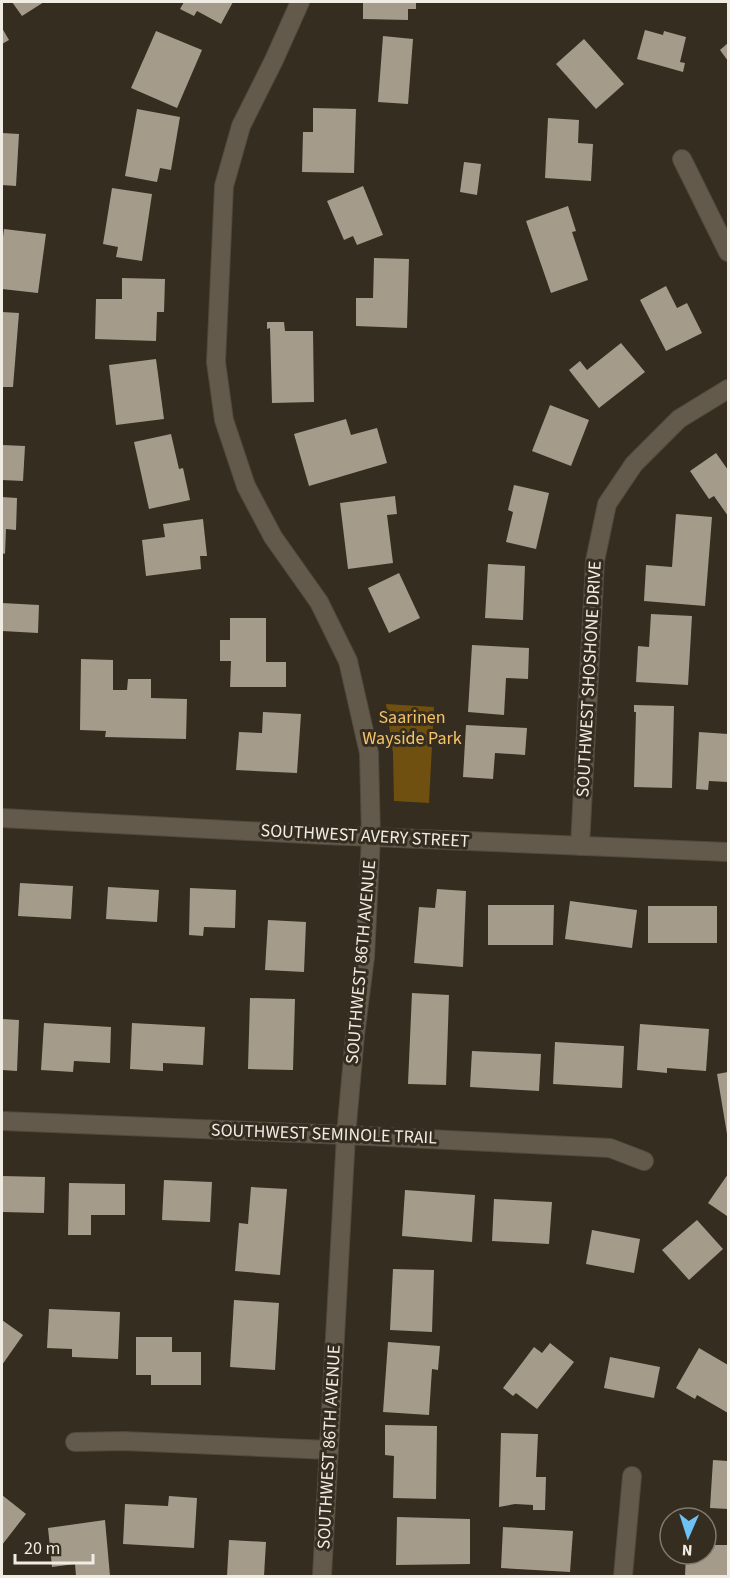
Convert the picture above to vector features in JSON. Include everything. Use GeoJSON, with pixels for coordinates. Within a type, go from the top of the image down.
{"type":"FeatureCollection","features":[{"type":"Feature","properties":{"kind":"street","name":"SOUTHWEST 86TH AVENUE"},"geometry":{"type":"LineString","coordinates":[[300,2],[241,126],[224,186],[216,362],[224,420],[246,486],[273,537],[319,602],[348,661],[369,753],[371,837],[365,957],[346,1135],[322,1576]]}},
{"type":"Feature","properties":{"kind":"street"},"geometry":{"type":"LineString","coordinates":[[682,159],[729,252]]}},
{"type":"Feature","properties":{"kind":"street","name":"SOUTHWEST SHOSHONE DRIVE"},"geometry":{"type":"LineString","coordinates":[[580,846],[594,561],[607,504],[634,464],[679,419],[729,389]]}},
{"type":"Feature","properties":{"kind":"street","name":"SOUTHWEST AVERY STREET"},"geometry":{"type":"LineString","coordinates":[[2,818],[729,852]]}},
{"type":"Feature","properties":{"kind":"street","name":"SOUTHWEST SEMINOLE TRAIL"},"geometry":{"type":"LineString","coordinates":[[2,1121],[610,1148],[644,1161]]}},
{"type":"Feature","properties":{"kind":"street"},"geometry":{"type":"LineString","coordinates":[[75,1442],[329,1450]]}},
{"type":"Feature","properties":{"kind":"street"},"geometry":{"type":"LineString","coordinates":[[623,1576],[632,1476]]}},
{"type":"Feature","properties":{"kind":"green space","name":"Saarinen Wayside Park"},"geometry":{"type":"Polygon","coordinates":[[[386,704],[434,707],[429,803],[394,801],[393,753],[386,704]]]}},
{"type":"Feature","properties":{"kind":"building"},"geometry":{"type":"Polygon","coordinates":[[[12,2],[44,2],[22,16],[12,2]]]}},
{"type":"Feature","properties":{"kind":"building"},"geometry":{"type":"Polygon","coordinates":[[[184,2],[233,2],[221,24],[197,11],[194,16],[180,9],[184,2]]]}},
{"type":"Feature","properties":{"kind":"building"},"geometry":{"type":"Polygon","coordinates":[[[363,2],[416,2],[416,9],[408,9],[408,20],[363,19],[363,2]]]}},
{"type":"Feature","properties":{"kind":"building"},"geometry":{"type":"Polygon","coordinates":[[[2,28],[9,40],[2,44],[2,28]]]}},
{"type":"Feature","properties":{"kind":"building"},"geometry":{"type":"Polygon","coordinates":[[[645,30],[663,35],[664,31],[686,37],[680,62],[685,63],[683,72],[637,59],[645,30]]]}},
{"type":"Feature","properties":{"kind":"building"},"geometry":{"type":"Polygon","coordinates":[[[156,31],[202,50],[177,108],[131,88],[156,31]]]}},
{"type":"Feature","properties":{"kind":"building"},"geometry":{"type":"Polygon","coordinates":[[[383,36],[413,39],[408,104],[378,102],[383,36]]]}},
{"type":"Feature","properties":{"kind":"building"},"geometry":{"type":"Polygon","coordinates":[[[584,39],[624,84],[596,109],[556,64],[584,39]]]}},
{"type":"Feature","properties":{"kind":"building"},"geometry":{"type":"Polygon","coordinates":[[[728,43],[728,61],[720,50],[728,43]]]}},
{"type":"Feature","properties":{"kind":"building"},"geometry":{"type":"Polygon","coordinates":[[[313,108],[356,109],[354,173],[302,172],[303,132],[313,132],[313,108]]]}},
{"type":"Feature","properties":{"kind":"building"},"geometry":{"type":"Polygon","coordinates":[[[137,109],[180,117],[171,170],[160,168],[157,182],[125,176],[137,109]]]}},
{"type":"Feature","properties":{"kind":"building"},"geometry":{"type":"Polygon","coordinates":[[[548,118],[579,120],[578,143],[593,144],[591,181],[545,178],[548,118]]]}},
{"type":"Feature","properties":{"kind":"building"},"geometry":{"type":"Polygon","coordinates":[[[2,133],[19,134],[16,186],[2,185],[2,133]]]}},
{"type":"Feature","properties":{"kind":"building"},"geometry":{"type":"Polygon","coordinates":[[[464,162],[481,164],[477,195],[460,192],[464,162]]]}},
{"type":"Feature","properties":{"kind":"building"},"geometry":{"type":"Polygon","coordinates":[[[363,186],[383,235],[357,245],[353,236],[344,240],[327,201],[363,186]]]}},
{"type":"Feature","properties":{"kind":"building"},"geometry":{"type":"Polygon","coordinates":[[[112,188],[152,194],[142,261],[116,257],[118,247],[103,244],[112,188]]]}},
{"type":"Feature","properties":{"kind":"building"},"geometry":{"type":"Polygon","coordinates":[[[568,206],[576,231],[572,232],[588,280],[551,293],[526,221],[568,206]]]}},
{"type":"Feature","properties":{"kind":"building"},"geometry":{"type":"Polygon","coordinates":[[[4,229],[46,234],[38,293],[2,289],[4,229]]]}},
{"type":"Feature","properties":{"kind":"building"},"geometry":{"type":"Polygon","coordinates":[[[374,258],[409,259],[407,328],[356,326],[356,298],[373,298],[374,258]]]}},
{"type":"Feature","properties":{"kind":"building"},"geometry":{"type":"Polygon","coordinates":[[[122,278],[165,279],[164,312],[157,312],[156,341],[95,339],[96,299],[122,299],[122,278]]]}},
{"type":"Feature","properties":{"kind":"building"},"geometry":{"type":"Polygon","coordinates":[[[666,286],[677,308],[687,303],[702,333],[666,351],[640,300],[666,286]]]}},
{"type":"Feature","properties":{"kind":"building"},"geometry":{"type":"Polygon","coordinates":[[[2,312],[19,313],[13,387],[2,387],[2,312]]]}},
{"type":"Feature","properties":{"kind":"building"},"geometry":{"type":"Polygon","coordinates":[[[267,322],[284,322],[285,331],[313,331],[314,402],[272,403],[270,328],[267,329],[267,322]]]}},
{"type":"Feature","properties":{"kind":"building"},"geometry":{"type":"Polygon","coordinates":[[[621,343],[645,372],[599,408],[569,370],[580,361],[587,370],[621,343]]]}},
{"type":"Feature","properties":{"kind":"building"},"geometry":{"type":"Polygon","coordinates":[[[156,359],[164,419],[116,425],[109,365],[156,359]]]}},
{"type":"Feature","properties":{"kind":"building"},"geometry":{"type":"Polygon","coordinates":[[[550,405],[589,420],[571,466],[532,451],[550,405]]]}},
{"type":"Feature","properties":{"kind":"building"},"geometry":{"type":"Polygon","coordinates":[[[346,419],[351,435],[377,428],[387,463],[309,486],[294,434],[346,419]]]}},
{"type":"Feature","properties":{"kind":"building"},"geometry":{"type":"Polygon","coordinates":[[[171,434],[179,469],[183,468],[190,500],[149,509],[134,442],[171,434]]]}},
{"type":"Feature","properties":{"kind":"building"},"geometry":{"type":"Polygon","coordinates":[[[2,445],[25,446],[23,481],[2,480],[2,445]]]}},
{"type":"Feature","properties":{"kind":"building"},"geometry":{"type":"Polygon","coordinates":[[[716,453],[728,470],[728,516],[714,496],[709,499],[690,471],[716,453]]]}},
{"type":"Feature","properties":{"kind":"building"},"geometry":{"type":"Polygon","coordinates":[[[514,485],[549,493],[536,549],[506,542],[513,512],[508,510],[514,485]]]}},
{"type":"Feature","properties":{"kind":"building"},"geometry":{"type":"Polygon","coordinates":[[[395,496],[397,514],[387,515],[393,563],[348,569],[340,503],[395,496]]]}},
{"type":"Feature","properties":{"kind":"building"},"geometry":{"type":"Polygon","coordinates":[[[2,497],[17,498],[16,530],[6,529],[5,554],[2,553],[2,497]]]}},
{"type":"Feature","properties":{"kind":"building"},"geometry":{"type":"Polygon","coordinates":[[[676,514],[712,517],[705,606],[644,601],[646,565],[672,567],[676,514]]]}},
{"type":"Feature","properties":{"kind":"building"},"geometry":{"type":"Polygon","coordinates":[[[203,519],[207,556],[200,556],[201,569],[146,576],[142,540],[165,537],[163,524],[203,519]]]}},
{"type":"Feature","properties":{"kind":"building"},"geometry":{"type":"Polygon","coordinates":[[[488,564],[525,566],[523,620],[485,618],[488,564]]]}},
{"type":"Feature","properties":{"kind":"building"},"geometry":{"type":"Polygon","coordinates":[[[399,573],[420,618],[389,633],[368,588],[399,573]]]}},
{"type":"Feature","properties":{"kind":"building"},"geometry":{"type":"Polygon","coordinates":[[[2,603],[39,605],[38,633],[2,631],[2,603]]]}},
{"type":"Feature","properties":{"kind":"building"},"geometry":{"type":"Polygon","coordinates":[[[651,614],[692,616],[688,685],[636,682],[638,646],[649,647],[651,614]]]}},
{"type":"Feature","properties":{"kind":"building"},"geometry":{"type":"Polygon","coordinates":[[[230,618],[266,618],[266,662],[286,662],[286,687],[230,687],[231,661],[220,661],[220,640],[230,640],[230,618]]]}},
{"type":"Feature","properties":{"kind":"building"},"geometry":{"type":"Polygon","coordinates":[[[472,645],[529,648],[528,679],[506,678],[504,715],[468,712],[472,645]]]}},
{"type":"Feature","properties":{"kind":"building"},"geometry":{"type":"Polygon","coordinates":[[[81,659],[113,660],[113,690],[127,690],[128,679],[151,679],[151,698],[187,699],[186,739],[105,737],[106,731],[80,730],[81,659]]]}},
{"type":"Feature","properties":{"kind":"building"},"geometry":{"type":"Polygon","coordinates":[[[634,705],[674,706],[672,788],[634,787],[636,712],[634,712],[634,705]]]}},
{"type":"Feature","properties":{"kind":"building"},"geometry":{"type":"Polygon","coordinates":[[[263,712],[301,714],[297,773],[236,770],[239,732],[262,733],[263,712]]]}},
{"type":"Feature","properties":{"kind":"building"},"geometry":{"type":"Polygon","coordinates":[[[466,725],[527,728],[525,755],[495,753],[493,779],[463,777],[466,725]]]}},
{"type":"Feature","properties":{"kind":"building"},"geometry":{"type":"Polygon","coordinates":[[[699,732],[728,734],[728,782],[709,781],[708,790],[696,789],[699,732]]]}},
{"type":"Feature","properties":{"kind":"building"},"geometry":{"type":"Polygon","coordinates":[[[20,883],[73,886],[71,919],[18,916],[20,883]]]}},
{"type":"Feature","properties":{"kind":"building"},"geometry":{"type":"Polygon","coordinates":[[[108,887],[159,890],[157,922],[106,919],[108,887]]]}},
{"type":"Feature","properties":{"kind":"building"},"geometry":{"type":"Polygon","coordinates":[[[190,888],[236,890],[235,928],[204,927],[203,936],[189,935],[190,888]]]}},
{"type":"Feature","properties":{"kind":"building"},"geometry":{"type":"Polygon","coordinates":[[[437,889],[466,891],[463,967],[414,963],[419,907],[435,908],[437,889]]]}},
{"type":"Feature","properties":{"kind":"building"},"geometry":{"type":"Polygon","coordinates":[[[570,901],[637,910],[632,948],[565,939],[570,901]]]}},
{"type":"Feature","properties":{"kind":"building"},"geometry":{"type":"Polygon","coordinates":[[[488,905],[554,905],[553,945],[488,945],[488,905]]]}},
{"type":"Feature","properties":{"kind":"building"},"geometry":{"type":"Polygon","coordinates":[[[648,906],[717,906],[717,943],[648,943],[648,906]]]}},
{"type":"Feature","properties":{"kind":"building"},"geometry":{"type":"Polygon","coordinates":[[[268,920],[306,922],[304,972],[265,970],[268,920]]]}},
{"type":"Feature","properties":{"kind":"building"},"geometry":{"type":"Polygon","coordinates":[[[412,993],[449,995],[446,1085],[408,1084],[412,993]]]}},
{"type":"Feature","properties":{"kind":"building"},"geometry":{"type":"Polygon","coordinates":[[[250,998],[295,999],[293,1070],[248,1069],[250,998]]]}},
{"type":"Feature","properties":{"kind":"building"},"geometry":{"type":"Polygon","coordinates":[[[2,1019],[19,1020],[17,1071],[2,1070],[2,1019]]]}},
{"type":"Feature","properties":{"kind":"building"},"geometry":{"type":"Polygon","coordinates":[[[44,1023],[111,1027],[110,1063],[74,1061],[73,1072],[41,1070],[44,1023]]]}},
{"type":"Feature","properties":{"kind":"building"},"geometry":{"type":"Polygon","coordinates":[[[132,1023],[205,1027],[203,1065],[163,1063],[163,1071],[130,1069],[132,1023]]]}},
{"type":"Feature","properties":{"kind":"building"},"geometry":{"type":"Polygon","coordinates":[[[640,1024],[709,1029],[706,1071],[667,1068],[667,1073],[637,1070],[640,1024]]]}},
{"type":"Feature","properties":{"kind":"building"},"geometry":{"type":"Polygon","coordinates":[[[555,1042],[624,1046],[622,1088],[553,1084],[555,1042]]]}},
{"type":"Feature","properties":{"kind":"building"},"geometry":{"type":"Polygon","coordinates":[[[472,1051],[541,1054],[539,1091],[470,1087],[472,1051]]]}},
{"type":"Feature","properties":{"kind":"building"},"geometry":{"type":"Polygon","coordinates":[[[728,1072],[728,1134],[727,1134],[717,1074],[728,1072]]]}},
{"type":"Feature","properties":{"kind":"building"},"geometry":{"type":"Polygon","coordinates":[[[728,1174],[728,1214],[727,1216],[708,1203],[728,1174]]]}},
{"type":"Feature","properties":{"kind":"building"},"geometry":{"type":"Polygon","coordinates":[[[2,1176],[45,1177],[44,1213],[2,1212],[2,1176]]]}},
{"type":"Feature","properties":{"kind":"building"},"geometry":{"type":"Polygon","coordinates":[[[164,1180],[212,1182],[210,1222],[162,1220],[164,1180]]]}},
{"type":"Feature","properties":{"kind":"building"},"geometry":{"type":"Polygon","coordinates":[[[69,1183],[125,1184],[125,1215],[91,1215],[91,1235],[68,1235],[69,1183]]]}},
{"type":"Feature","properties":{"kind":"building"},"geometry":{"type":"Polygon","coordinates":[[[251,1187],[287,1189],[280,1275],[235,1271],[239,1223],[248,1224],[251,1187]]]}},
{"type":"Feature","properties":{"kind":"building"},"geometry":{"type":"Polygon","coordinates":[[[405,1190],[475,1195],[472,1242],[402,1236],[405,1190]]]}},
{"type":"Feature","properties":{"kind":"building"},"geometry":{"type":"Polygon","coordinates":[[[494,1199],[552,1202],[549,1244],[492,1241],[494,1199]]]}},
{"type":"Feature","properties":{"kind":"building"},"geometry":{"type":"Polygon","coordinates":[[[697,1220],[723,1249],[689,1280],[662,1250],[697,1220]]]}},
{"type":"Feature","properties":{"kind":"building"},"geometry":{"type":"Polygon","coordinates":[[[592,1230],[640,1239],[634,1273],[586,1264],[592,1230]]]}},
{"type":"Feature","properties":{"kind":"building"},"geometry":{"type":"Polygon","coordinates":[[[393,1269],[434,1270],[432,1332],[390,1330],[393,1269]]]}},
{"type":"Feature","properties":{"kind":"building"},"geometry":{"type":"Polygon","coordinates":[[[234,1300],[279,1303],[275,1370],[230,1367],[234,1300]]]}},
{"type":"Feature","properties":{"kind":"building"},"geometry":{"type":"Polygon","coordinates":[[[49,1309],[120,1312],[118,1359],[72,1357],[72,1349],[47,1348],[49,1309]]]}},
{"type":"Feature","properties":{"kind":"building"},"geometry":{"type":"Polygon","coordinates":[[[2,1320],[23,1335],[2,1365],[2,1320]]]}},
{"type":"Feature","properties":{"kind":"building"},"geometry":{"type":"Polygon","coordinates":[[[136,1337],[172,1337],[172,1352],[201,1352],[201,1385],[151,1385],[151,1375],[136,1375],[136,1337]]]}},
{"type":"Feature","properties":{"kind":"building"},"geometry":{"type":"Polygon","coordinates":[[[388,1342],[440,1346],[438,1370],[432,1369],[429,1415],[383,1412],[388,1342]]]}},
{"type":"Feature","properties":{"kind":"building"},"geometry":{"type":"Polygon","coordinates":[[[550,1343],[574,1362],[537,1409],[516,1393],[513,1396],[503,1388],[534,1347],[542,1353],[550,1343]]]}},
{"type":"Feature","properties":{"kind":"building"},"geometry":{"type":"Polygon","coordinates":[[[699,1348],[728,1365],[728,1413],[697,1395],[695,1399],[676,1388],[699,1348]]]}},
{"type":"Feature","properties":{"kind":"building"},"geometry":{"type":"Polygon","coordinates":[[[610,1357],[660,1367],[654,1398],[604,1388],[610,1357]]]}},
{"type":"Feature","properties":{"kind":"building"},"geometry":{"type":"Polygon","coordinates":[[[385,1425],[437,1426],[436,1499],[393,1498],[394,1456],[385,1455],[385,1425]]]}},
{"type":"Feature","properties":{"kind":"building"},"geometry":{"type":"Polygon","coordinates":[[[501,1433],[538,1434],[536,1477],[546,1477],[545,1510],[533,1510],[533,1505],[515,1504],[499,1507],[501,1433]]]}},
{"type":"Feature","properties":{"kind":"building"},"geometry":{"type":"Polygon","coordinates":[[[713,1460],[728,1461],[728,1509],[710,1506],[713,1460]]]}},
{"type":"Feature","properties":{"kind":"building"},"geometry":{"type":"Polygon","coordinates":[[[2,1495],[26,1514],[2,1545],[2,1495]]]}},
{"type":"Feature","properties":{"kind":"building"},"geometry":{"type":"Polygon","coordinates":[[[169,1496],[197,1498],[194,1548],[123,1544],[125,1504],[168,1506],[169,1496]]]}},
{"type":"Feature","properties":{"kind":"building"},"geometry":{"type":"Polygon","coordinates":[[[397,1517],[470,1519],[470,1564],[396,1565],[397,1517]]]}},
{"type":"Feature","properties":{"kind":"building"},"geometry":{"type":"Polygon","coordinates":[[[105,1520],[110,1576],[76,1576],[75,1564],[52,1567],[48,1528],[105,1520]]]}},
{"type":"Feature","properties":{"kind":"building"},"geometry":{"type":"Polygon","coordinates":[[[503,1527],[573,1531],[570,1572],[501,1568],[503,1527]]]}},
{"type":"Feature","properties":{"kind":"building"},"geometry":{"type":"Polygon","coordinates":[[[229,1540],[266,1542],[264,1576],[227,1576],[229,1540]]]}},
{"type":"Feature","properties":{"kind":"building"},"geometry":{"type":"Polygon","coordinates":[[[718,1545],[728,1545],[728,1576],[685,1576],[685,1566],[718,1566],[718,1545]]]}}]}
